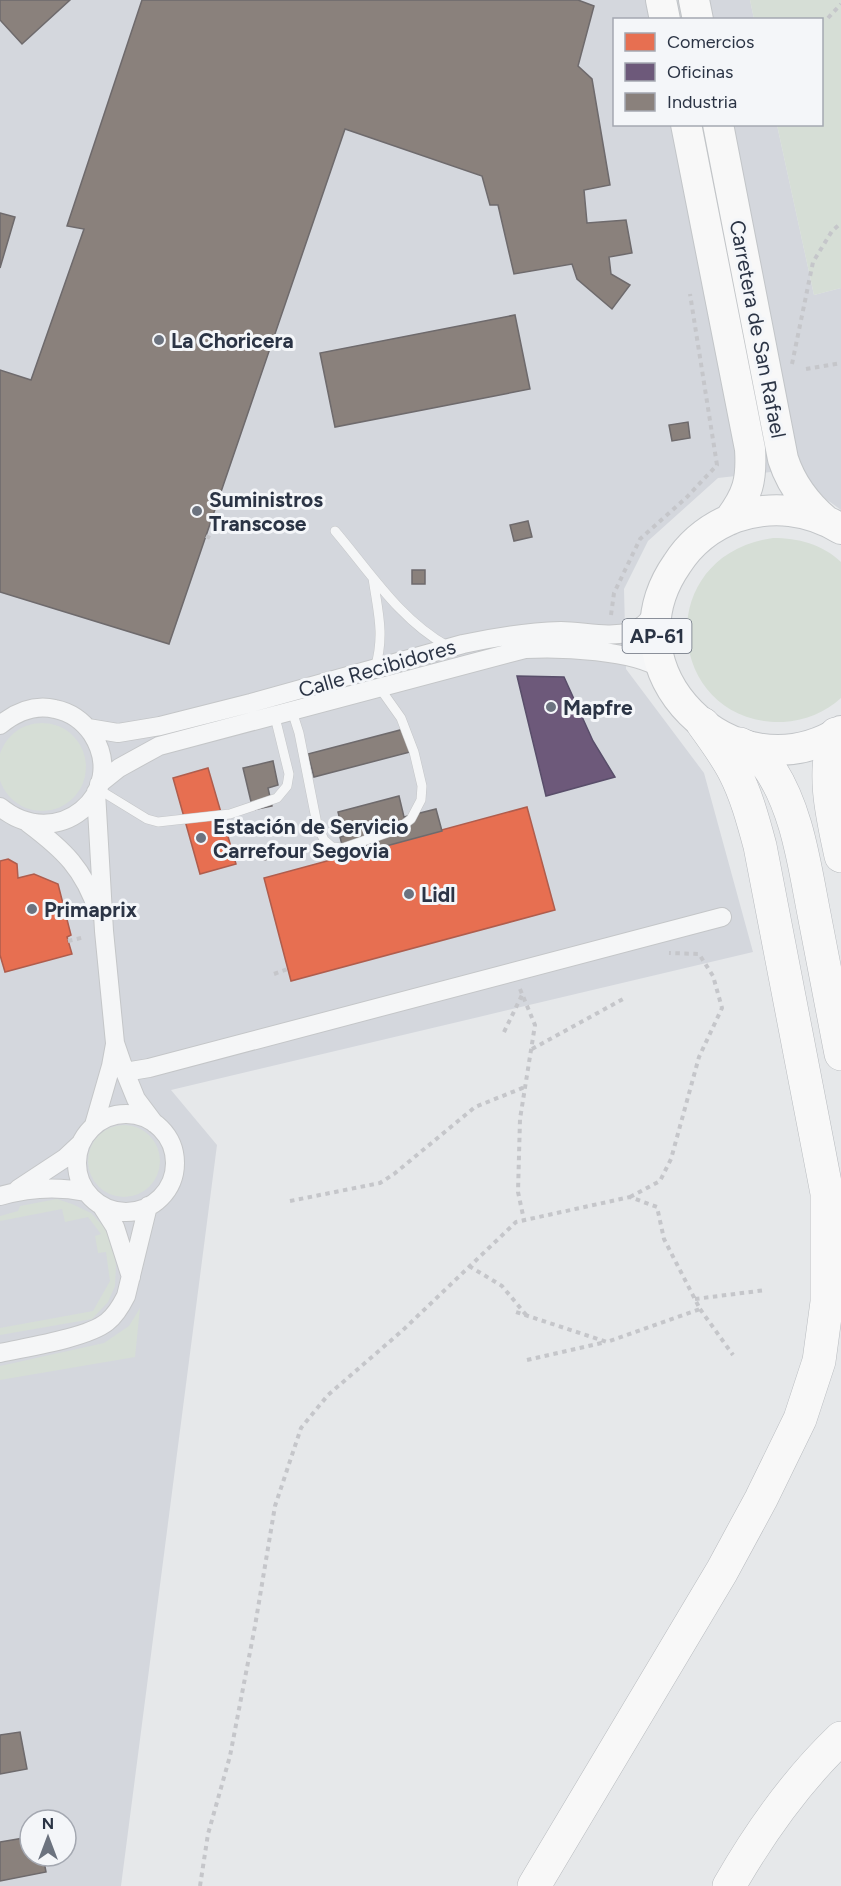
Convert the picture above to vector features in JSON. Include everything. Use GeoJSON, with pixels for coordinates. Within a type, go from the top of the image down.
{"type":"FeatureCollection","features":[{"type":"Feature","properties":{"kind":"highway"},"geometry":{"type":"LineString","coordinates":[[703,724],[735,772],[760,846],[826,1193],[841,1258]]}},
{"type":"Feature","properties":{"kind":"highway","name":"AP-61"},"geometry":{"type":"LineString","coordinates":[[838,733],[831,753],[830,782],[835,830],[841,856]]}},
{"type":"Feature","properties":{"kind":"highway","name":"AP-61"},"geometry":{"type":"LineString","coordinates":[[740,744],[754,752],[766,763],[779,786],[793,820],[808,884],[841,1054]]}},
{"type":"Feature","properties":{"kind":"highway"},"geometry":{"type":"LineString","coordinates":[[534,1886],[722,1571],[800,1419],[819,1361],[827,1302],[826,1193]]}},
{"type":"Feature","properties":{"kind":"highway"},"geometry":{"type":"LineString","coordinates":[[729,1886],[771,1820],[803,1778],[841,1738]]}},
{"type":"Feature","properties":{"kind":"main road"},"geometry":{"type":"LineString","coordinates":[[661,0],[665,18]]}},
{"type":"Feature","properties":{"kind":"main road"},"geometry":{"type":"LineString","coordinates":[[694,0],[698,18]]}},
{"type":"Feature","properties":{"kind":"main road","name":"Carretera de San Rafael"},"geometry":{"type":"LineString","coordinates":[[686,126],[750,449],[750,478],[747,490],[729,520]]}},
{"type":"Feature","properties":{"kind":"main road","name":"Carretera de San Rafael"},"geometry":{"type":"LineString","coordinates":[[718,126],[783,459],[801,495],[833,525]]}},
{"type":"Feature","properties":{"kind":"main road","name":"AP-61"},"geometry":{"type":"LineString","coordinates":[[833,525],[809,514],[780,510],[757,512],[729,520],[701,536],[683,555],[669,577],[659,605],[656,623],[657,644],[669,684],[680,702],[703,724],[720,736],[740,744],[766,749],[792,749],[814,744],[838,733]]}},
{"type":"Feature","properties":{"kind":"street","name":"Calle Recibidores"},"geometry":{"type":"LineString","coordinates":[[28,823],[51,825],[82,811],[98,788],[119,768],[159,746],[283,714],[449,648],[521,633],[629,632],[643,625],[659,605]]}},
{"type":"Feature","properties":{"kind":"street","name":"Calle Recibidores"},"geometry":{"type":"LineString","coordinates":[[88,728],[118,733],[160,726],[377,678],[541,648],[631,657],[649,661],[663,670]]}},
{"type":"Feature","properties":{"kind":"street"},"geometry":{"type":"LineString","coordinates":[[0,725],[8,718],[28,709],[50,708],[71,714],[88,728],[96,740],[101,755],[102,770],[98,788],[97,934]]}},
{"type":"Feature","properties":{"kind":"street"},"geometry":{"type":"LineString","coordinates":[[3,812],[28,823],[68,856],[82,875],[93,897],[115,1043],[136,1099],[168,1137],[174,1156],[175,1167],[169,1186],[164,1194],[148,1206],[136,1211],[124,1212],[101,1205]]}},
{"type":"Feature","properties":{"kind":"street"},"geometry":{"type":"LineString","coordinates":[[125,1072],[159,1066],[722,917]]}},
{"type":"Feature","properties":{"kind":"street"},"geometry":{"type":"LineString","coordinates":[[7,1194],[65,1158],[80,1144],[94,1125],[111,1066],[115,1043]]}},
{"type":"Feature","properties":{"kind":"street"},"geometry":{"type":"LineString","coordinates":[[94,1125],[117,1114],[143,1117],[154,1123]]}},
{"type":"Feature","properties":{"kind":"street"},"geometry":{"type":"LineString","coordinates":[[80,1144],[77,1156],[80,1181],[86,1192],[101,1205],[115,1227],[131,1279]]}},
{"type":"Feature","properties":{"kind":"street"},"geometry":{"type":"LineString","coordinates":[[7,1194],[68,1188],[86,1192]]}},
{"type":"Feature","properties":{"kind":"street"},"geometry":{"type":"LineString","coordinates":[[0,1353],[81,1334],[108,1322],[120,1308],[131,1279],[148,1206]]}},
{"type":"Feature","properties":{"kind":"lane"},"geometry":{"type":"LineString","coordinates":[[335,531],[403,614],[428,635],[449,648]]}},
{"type":"Feature","properties":{"kind":"lane"},"geometry":{"type":"LineString","coordinates":[[283,714],[299,733],[317,824],[324,840],[332,847],[343,848],[399,829],[411,819],[421,800],[422,786],[414,752],[401,718],[377,678],[381,627],[372,575]]}},
{"type":"Feature","properties":{"kind":"lane"},"geometry":{"type":"LineString","coordinates":[[98,788],[147,819],[158,822],[230,814],[277,798],[287,786],[289,774],[283,714]]}},
{"type":"Feature","properties":{"kind":"path"},"geometry":{"type":"LineString","coordinates":[[828,18],[841,4]]}},
{"type":"Feature","properties":{"kind":"path"},"geometry":{"type":"LineString","coordinates":[[790,373],[813,262],[832,231],[841,223]]}},
{"type":"Feature","properties":{"kind":"path"},"geometry":{"type":"LineString","coordinates":[[610,621],[614,593],[640,539],[686,498],[717,465],[688,284]]}},
{"type":"Feature","properties":{"kind":"path"},"geometry":{"type":"LineString","coordinates":[[806,369],[841,363]]}},
{"type":"Feature","properties":{"kind":"path"},"geometry":{"type":"LineString","coordinates":[[206,536],[214,540]]}},
{"type":"Feature","properties":{"kind":"path"},"geometry":{"type":"LineString","coordinates":[[68,941],[97,934]]}},
{"type":"Feature","properties":{"kind":"path"},"geometry":{"type":"LineString","coordinates":[[200,1886],[208,1834],[230,1756],[242,1697],[274,1506],[301,1428],[328,1395],[403,1330],[516,1222],[630,1197],[660,1181],[667,1167],[699,1057],[722,1008],[713,976],[699,954],[663,953]]}},
{"type":"Feature","properties":{"kind":"path"},"geometry":{"type":"LineString","coordinates":[[274,974],[288,969]]}},
{"type":"Feature","properties":{"kind":"path"},"geometry":{"type":"LineString","coordinates":[[513,973],[536,1025],[520,1119],[518,1192],[524,1220]]}},
{"type":"Feature","properties":{"kind":"path"},"geometry":{"type":"LineString","coordinates":[[504,1032],[522,995]]}},
{"type":"Feature","properties":{"kind":"path"},"geometry":{"type":"LineString","coordinates":[[532,1049],[623,999]]}},
{"type":"Feature","properties":{"kind":"path"},"geometry":{"type":"LineString","coordinates":[[290,1201],[380,1183],[394,1174],[474,1107],[525,1087]]}},
{"type":"Feature","properties":{"kind":"path"},"geometry":{"type":"LineString","coordinates":[[630,1197],[657,1207],[664,1239],[700,1309],[733,1355]]}},
{"type":"Feature","properties":{"kind":"path"},"geometry":{"type":"LineString","coordinates":[[470,1266],[502,1286],[527,1316]]}},
{"type":"Feature","properties":{"kind":"path"},"geometry":{"type":"LineString","coordinates":[[695,1299],[766,1290]]}},
{"type":"Feature","properties":{"kind":"path"},"geometry":{"type":"LineString","coordinates":[[527,1360],[607,1342],[700,1309]]}},
{"type":"Feature","properties":{"kind":"path"},"geometry":{"type":"LineString","coordinates":[[516,1312],[607,1342]]}},
{"type":"Feature","properties":{"kind":"shaded area"},"geometry":{"type":"Polygon","coordinates":[[[0,0],[750,0],[754,18],[613,18],[613,126],[777,126],[814,295],[841,288],[841,510],[826,499],[797,469],[718,478],[648,541],[624,589],[626,669],[704,773],[753,952],[171,1090],[217,1145],[121,1886],[0,1886],[0,0]]]}},
{"type":"Feature","properties":{"kind":"shaded area"},"geometry":{"type":"Polygon","coordinates":[[[750,0],[841,0],[841,288],[814,295],[777,126],[823,126],[823,18],[754,18],[750,0]]]}},
{"type":"Feature","properties":{"kind":"shaded area"},"geometry":{"type":"Polygon","coordinates":[[[773,538],[792,539],[818,546],[841,562],[841,698],[829,708],[814,715],[783,722],[744,716],[714,697],[695,670],[687,638],[690,605],[705,575],[733,551],[773,538]]]}},
{"type":"Feature","properties":{"kind":"shaded area"},"geometry":{"type":"Polygon","coordinates":[[[42,723],[59,726],[79,743],[85,758],[83,784],[73,798],[59,808],[42,811],[25,808],[11,798],[1,784],[-1,758],[1,750],[11,736],[25,726],[42,723]]]}},
{"type":"Feature","properties":{"kind":"shaded area"},"geometry":{"type":"Polygon","coordinates":[[[124,1125],[144,1131],[154,1141],[160,1161],[154,1181],[144,1191],[124,1197],[104,1191],[94,1181],[88,1161],[94,1141],[104,1131],[124,1125]]]}},
{"type":"Feature","properties":{"kind":"shaded area"},"geometry":{"type":"Polygon","coordinates":[[[57,1199],[91,1213],[105,1228],[113,1247],[116,1265],[115,1286],[108,1302],[92,1319],[0,1335],[0,1328],[93,1311],[110,1281],[106,1252],[98,1253],[95,1236],[101,1234],[88,1217],[65,1222],[62,1209],[0,1221],[0,1216],[18,1211],[20,1206],[57,1199]]]}},
{"type":"Feature","properties":{"kind":"shaded area"},"geometry":{"type":"Polygon","coordinates":[[[140,1308],[135,1357],[0,1380],[0,1366],[104,1343],[129,1326],[140,1308]]]}},
{"type":"Feature","properties":{"kind":"building: Comercios"},"geometry":{"type":"Polygon","coordinates":[[[208,768],[236,864],[200,874],[173,778],[208,768]]]}},
{"type":"Feature","properties":{"kind":"building: Comercios","name":"Lidl"},"geometry":{"type":"Polygon","coordinates":[[[527,807],[555,910],[291,981],[264,878],[527,807]]]}},
{"type":"Feature","properties":{"kind":"building: Comercios","name":"Primaprix"},"geometry":{"type":"Polygon","coordinates":[[[8,859],[17,864],[18,878],[34,874],[58,884],[71,935],[67,937],[72,954],[5,972],[0,955],[0,861],[8,859]]]}},
{"type":"Feature","properties":{"kind":"building: Oficinas","name":"Mapfre"},"geometry":{"type":"Polygon","coordinates":[[[517,676],[564,677],[593,741],[615,777],[546,796],[517,676]]]}},
{"type":"Feature","properties":{"kind":"building: Industria"},"geometry":{"type":"Polygon","coordinates":[[[0,0],[70,0],[22,44],[0,20],[0,0]]]}},
{"type":"Feature","properties":{"kind":"building: Industria","name":"La Choricera"},"geometry":{"type":"Polygon","coordinates":[[[142,0],[578,0],[594,6],[578,66],[592,79],[610,185],[584,190],[587,223],[626,220],[632,253],[609,257],[611,274],[630,285],[612,309],[577,279],[572,264],[514,274],[498,205],[490,205],[482,176],[345,129],[169,644],[0,592],[0,370],[31,380],[84,229],[67,226],[142,0]]]}},
{"type":"Feature","properties":{"kind":"building: Industria"},"geometry":{"type":"Polygon","coordinates":[[[0,213],[15,217],[0,268],[0,213]]]}},
{"type":"Feature","properties":{"kind":"building: Industria","name":"La Choricera"},"geometry":{"type":"Polygon","coordinates":[[[515,315],[530,389],[335,427],[320,353],[515,315]]]}},
{"type":"Feature","properties":{"kind":"building: Industria","name":"La Choricera"},"geometry":{"type":"Polygon","coordinates":[[[515,315],[530,389],[335,427],[320,353],[515,315]]]}},
{"type":"Feature","properties":{"kind":"building: Industria"},"geometry":{"type":"Polygon","coordinates":[[[688,422],[690,438],[672,441],[669,425],[688,422]]]}},
{"type":"Feature","properties":{"kind":"building: Industria"},"geometry":{"type":"Polygon","coordinates":[[[528,521],[532,537],[514,541],[510,525],[528,521]]]}},
{"type":"Feature","properties":{"kind":"building: Industria"},"geometry":{"type":"Polygon","coordinates":[[[412,570],[425,570],[425,584],[412,584],[412,570]]]}},
{"type":"Feature","properties":{"kind":"building: Industria"},"geometry":{"type":"Polygon","coordinates":[[[404,729],[410,752],[314,777],[308,754],[404,729]]]}},
{"type":"Feature","properties":{"kind":"building: Industria"},"geometry":{"type":"Polygon","coordinates":[[[273,761],[278,785],[268,788],[272,806],[253,810],[243,768],[273,761]]]}},
{"type":"Feature","properties":{"kind":"building: Industria"},"geometry":{"type":"Polygon","coordinates":[[[399,796],[404,817],[436,809],[442,831],[345,857],[340,837],[344,836],[338,812],[399,796]]]}},
{"type":"Feature","properties":{"kind":"building: Industria"},"geometry":{"type":"Polygon","coordinates":[[[276,843],[279,856],[264,860],[261,847],[276,843]]]}},
{"type":"Feature","properties":{"kind":"building: Industria"},"geometry":{"type":"Polygon","coordinates":[[[20,1732],[27,1769],[0,1774],[0,1735],[20,1732]]]}},
{"type":"Feature","properties":{"kind":"building: Industria"},"geometry":{"type":"Polygon","coordinates":[[[18,1839],[18,1868],[45,1868],[46,1872],[0,1881],[0,1842],[18,1839]]]}},
{"type":"Feature","properties":{"kind":"place","name":"La Choricera"},"geometry":{"type":"Point","coordinates":[159,340]}},
{"type":"Feature","properties":{"kind":"place","name":"Suministros Transcose"},"geometry":{"type":"Point","coordinates":[197,511]}},
{"type":"Feature","properties":{"kind":"place","name":"Mapfre"},"geometry":{"type":"Point","coordinates":[551,707]}},
{"type":"Feature","properties":{"kind":"place","name":"Estación de Servicio Carrefour Segovia"},"geometry":{"type":"Point","coordinates":[201,838]}},
{"type":"Feature","properties":{"kind":"place","name":"Lidl"},"geometry":{"type":"Point","coordinates":[409,894]}},
{"type":"Feature","properties":{"kind":"place","name":"Primaprix"},"geometry":{"type":"Point","coordinates":[32,909]}}]}
